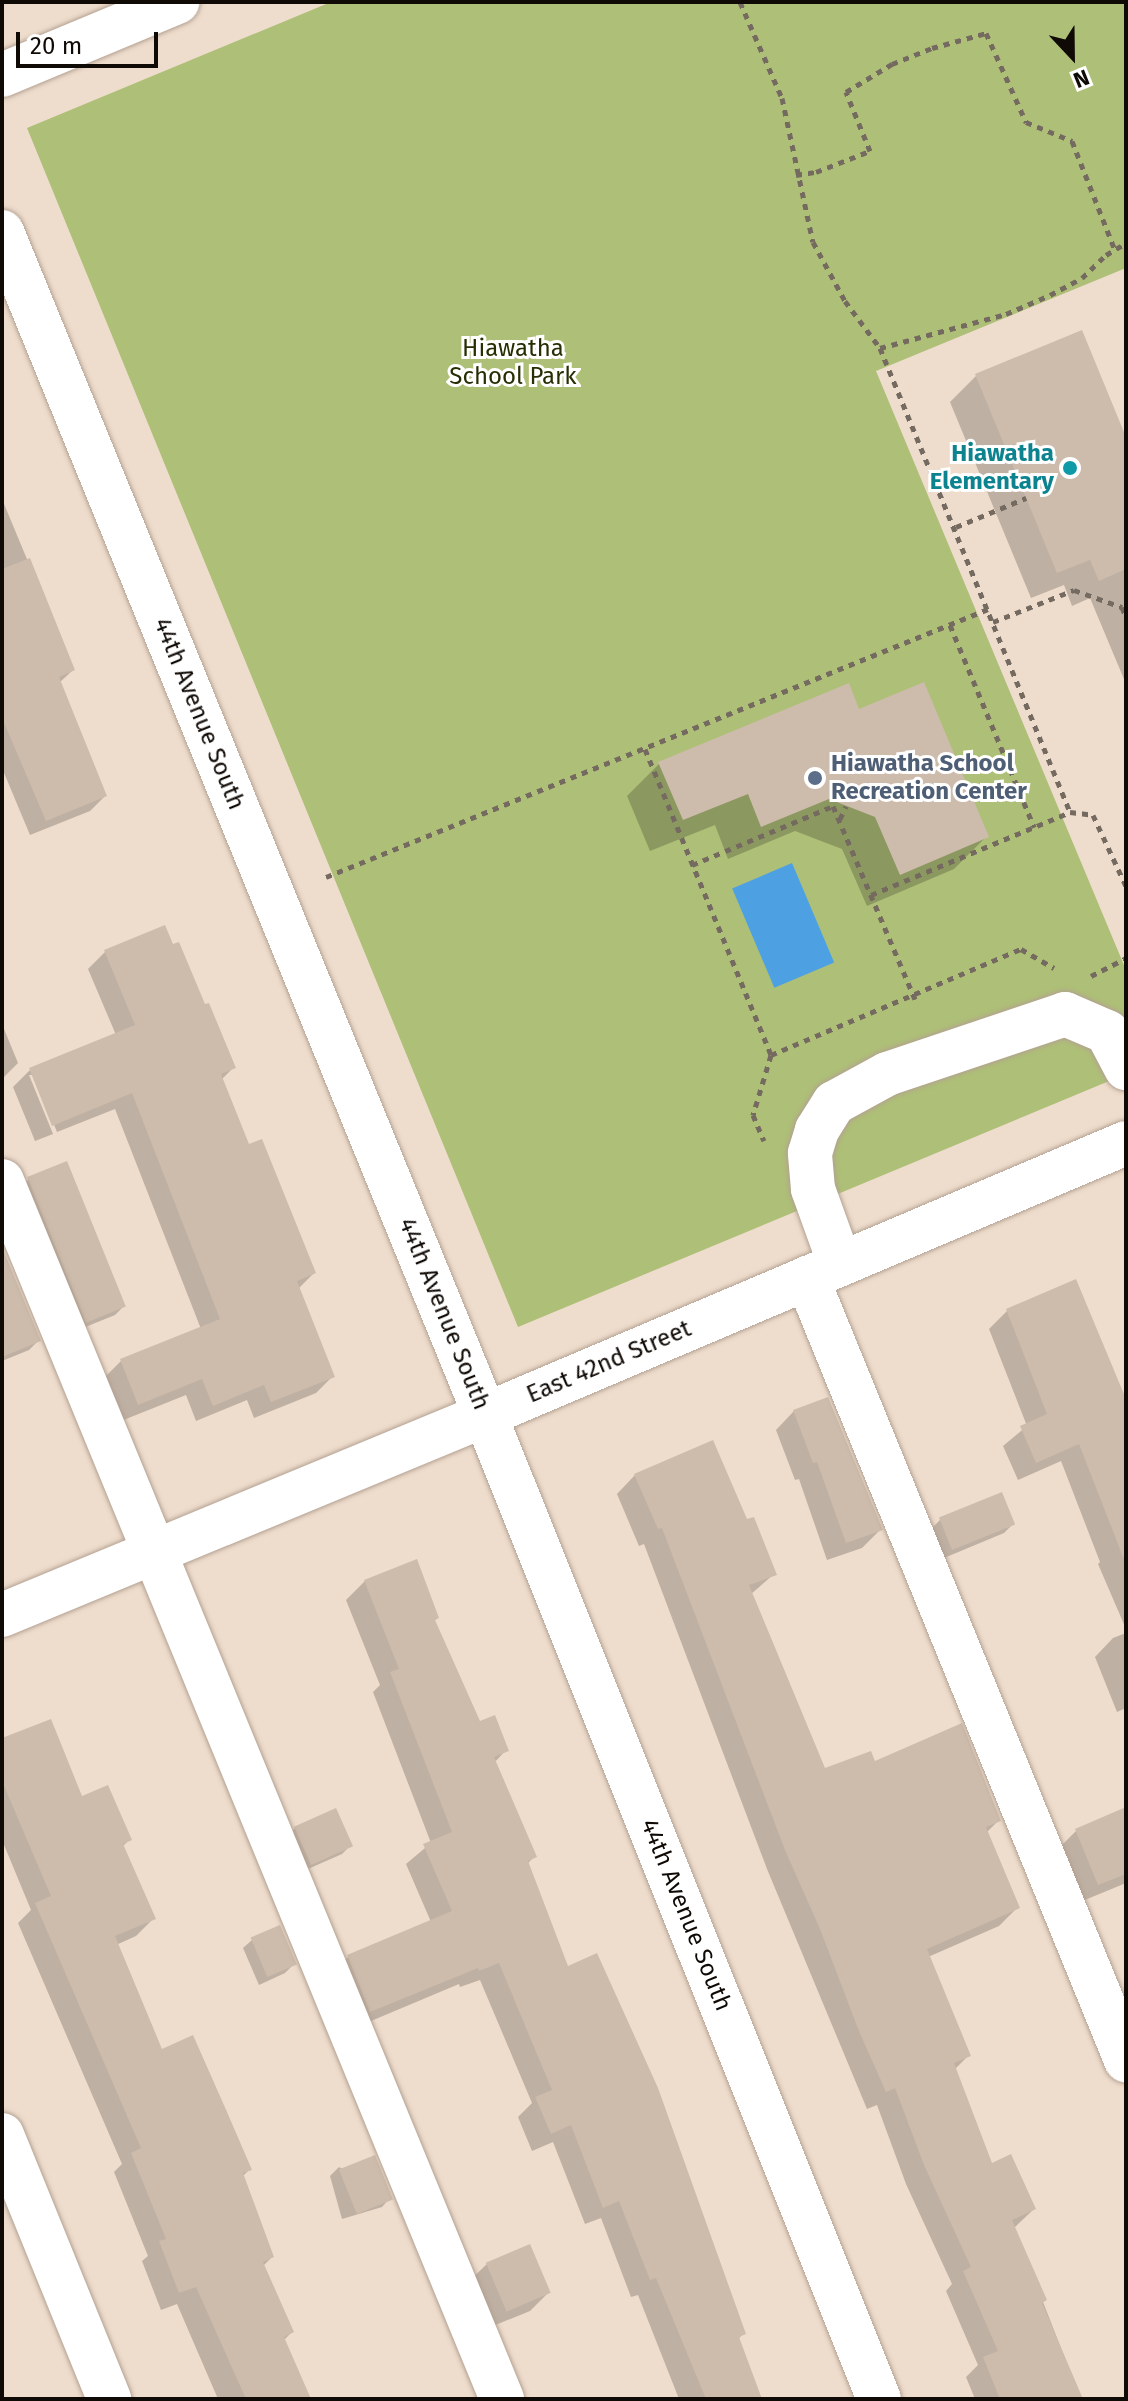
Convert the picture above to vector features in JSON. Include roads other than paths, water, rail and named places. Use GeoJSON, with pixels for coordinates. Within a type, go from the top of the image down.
{"type":"FeatureCollection","features":[{"type":"Feature","properties":{"kind":"street"},"geometry":{"type":"LineString","coordinates":[[2,75],[177,2]]}},
{"type":"Feature","properties":{"kind":"street","name":"44th Avenue South"},"geometry":{"type":"LineString","coordinates":[[2,232],[485,1415],[879,2399]]}},
{"type":"Feature","properties":{"kind":"street"},"geometry":{"type":"LineString","coordinates":[[1126,1068],[1107,1032],[1065,1014],[887,1074],[834,1103],[817,1130],[810,1153],[824,1271],[1126,2060]]}},
{"type":"Feature","properties":{"kind":"street","name":"East 42nd Street"},"geometry":{"type":"LineString","coordinates":[[2,1615],[485,1415],[1126,1143]]}},
{"type":"Feature","properties":{"kind":"street"},"geometry":{"type":"LineString","coordinates":[[2,1181],[502,2399]]}},
{"type":"Feature","properties":{"kind":"street"},"geometry":{"type":"LineString","coordinates":[[2,2135],[109,2399]]}},
{"type":"Feature","properties":{"kind":"water"},"geometry":{"type":"Polygon","coordinates":[[[792,863],[834,962],[774,988],[732,888],[792,863]]]}},
{"type":"Feature","properties":{"kind":"place","name":"Hiawatha Elementary"},"geometry":{"type":"Point","coordinates":[1070,468]}},
{"type":"Feature","properties":{"kind":"place","name":"Hiawatha School Recreation Center"},"geometry":{"type":"Point","coordinates":[815,778]}},
{"type":"Feature","properties":{"kind":"park label","name":"Hiawatha School Park"},"geometry":{"type":"Point","coordinates":[513,363]}}]}
